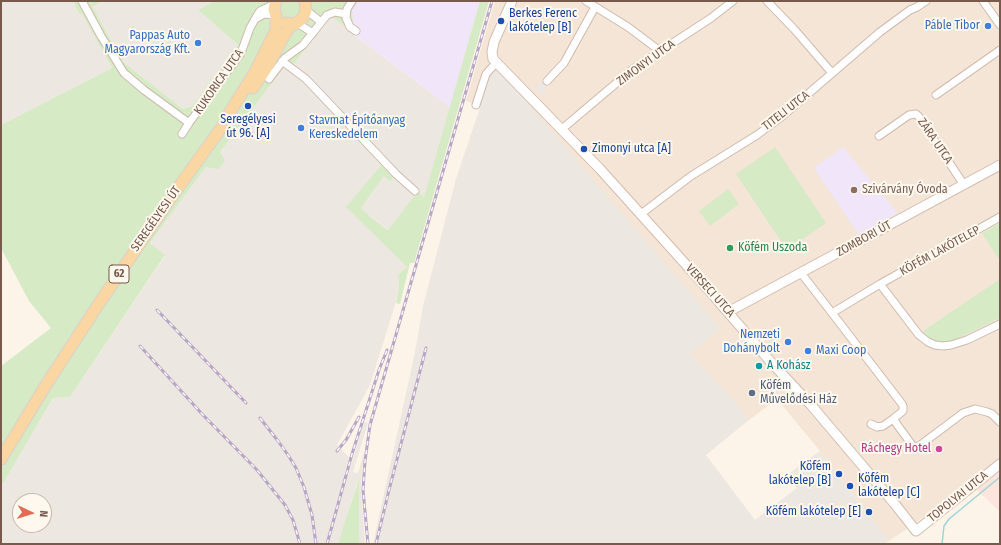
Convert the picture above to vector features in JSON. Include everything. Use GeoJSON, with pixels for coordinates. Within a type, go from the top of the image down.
{"type":"FeatureCollection","features":[{"type":"Feature","properties":{"kind":"main road","name":"62"},"geometry":{"type":"LineString","coordinates":[[227,120],[235,114],[267,67],[285,34],[295,23],[303,18],[307,5]]}},
{"type":"Feature","properties":{"kind":"main road"},"geometry":{"type":"LineString","coordinates":[[276,9],[284,23],[295,23]]}},
{"type":"Feature","properties":{"kind":"main road","name":"SEREGÉLYESI ÚT"},"geometry":{"type":"LineString","coordinates":[[1,459],[98,304],[175,192],[227,120],[230,112],[252,77],[276,30],[276,9]]}},
{"type":"Feature","properties":{"kind":"street","name":"KUKORICA UTCA"},"geometry":{"type":"LineString","coordinates":[[82,1],[101,36],[124,73],[189,124],[241,53],[250,28],[260,11],[276,9]]}},
{"type":"Feature","properties":{"kind":"street"},"geometry":{"type":"LineString","coordinates":[[352,1],[346,14],[347,23],[356,31]]}},
{"type":"Feature","properties":{"kind":"street"},"geometry":{"type":"LineString","coordinates":[[476,105],[486,74],[494,61],[492,47],[512,1]]}},
{"type":"Feature","properties":{"kind":"street"},"geometry":{"type":"LineString","coordinates":[[586,1],[628,27],[660,51]]}},
{"type":"Feature","properties":{"kind":"street","name":"ZIMONYI UTCA"},"geometry":{"type":"LineString","coordinates":[[562,129],[633,69],[711,18],[733,1]]}},
{"type":"Feature","properties":{"kind":"street"},"geometry":{"type":"LineString","coordinates":[[766,1],[794,29],[832,73]]}},
{"type":"Feature","properties":{"kind":"street","name":"TITELI UTCA"},"geometry":{"type":"LineString","coordinates":[[641,214],[696,173],[757,135],[780,118],[880,32],[910,10],[926,1]]}},
{"type":"Feature","properties":{"kind":"street"},"geometry":{"type":"LineString","coordinates":[[983,1],[1000,25]]}},
{"type":"Feature","properties":{"kind":"street"},"geometry":{"type":"LineString","coordinates":[[307,5],[321,22]]}},
{"type":"Feature","properties":{"kind":"street"},"geometry":{"type":"LineString","coordinates":[[547,81],[564,63],[595,6]]}},
{"type":"Feature","properties":{"kind":"street"},"geometry":{"type":"LineString","coordinates":[[255,19],[276,9]]}},
{"type":"Feature","properties":{"kind":"street"},"geometry":{"type":"LineString","coordinates":[[269,78],[282,61],[289,54],[303,45],[321,22],[331,13],[346,14]]}},
{"type":"Feature","properties":{"kind":"street"},"geometry":{"type":"LineString","coordinates":[[295,23],[313,33]]}},
{"type":"Feature","properties":{"kind":"street"},"geometry":{"type":"LineString","coordinates":[[936,95],[1000,50]]}},
{"type":"Feature","properties":{"kind":"street"},"geometry":{"type":"LineString","coordinates":[[282,61],[306,79],[396,174],[415,191]]}},
{"type":"Feature","properties":{"kind":"street","name":"VERSECI UTCA"},"geometry":{"type":"LineString","coordinates":[[494,61],[562,129],[641,214],[770,361],[811,405],[916,531]]}},
{"type":"Feature","properties":{"kind":"street","name":"ZÁRA UTCA"},"geometry":{"type":"LineString","coordinates":[[878,136],[909,115],[916,114],[964,185]]}},
{"type":"Feature","properties":{"kind":"street"},"geometry":{"type":"LineString","coordinates":[[182,134],[189,124]]}},
{"type":"Feature","properties":{"kind":"street","name":"ZOMBORI ÚT"},"geometry":{"type":"LineString","coordinates":[[728,312],[1000,165]]}},
{"type":"Feature","properties":{"kind":"street","name":"KÖFÉM LAKÓTELEP"},"geometry":{"type":"LineString","coordinates":[[832,313],[880,284],[1000,217]]}},
{"type":"Feature","properties":{"kind":"street"},"geometry":{"type":"LineString","coordinates":[[801,273],[903,406],[903,411],[883,426],[877,427],[871,424]]}},
{"type":"Feature","properties":{"kind":"street"},"geometry":{"type":"LineString","coordinates":[[880,284],[919,335],[935,345],[951,345],[967,340],[1000,324]]}},
{"type":"Feature","properties":{"kind":"street"},"geometry":{"type":"LineString","coordinates":[[894,419],[915,449],[963,413],[968,411],[975,409],[992,414],[1000,422]]}},
{"type":"Feature","properties":{"kind":"street","name":"TOPOLYAI UTCA"},"geometry":{"type":"LineString","coordinates":[[916,531],[1000,464]]}},
{"type":"Feature","properties":{"kind":"shaded area"},"geometry":{"type":"Polygon","coordinates":[[[1,1],[73,1],[79,14],[82,13],[112,68],[1,125],[1,1]]]}},
{"type":"Feature","properties":{"kind":"shaded area"},"geometry":{"type":"Polygon","coordinates":[[[103,1],[214,1],[198,10],[238,45],[192,106],[183,109],[122,61],[93,7],[103,1]]]}},
{"type":"Feature","properties":{"kind":"shaded area"},"geometry":{"type":"Polygon","coordinates":[[[358,1],[480,1],[450,107],[353,34],[358,28],[353,24],[352,8],[358,1]]]}},
{"type":"Feature","properties":{"kind":"shaded area"},"geometry":{"type":"Polygon","coordinates":[[[495,1],[1000,1],[1000,465],[889,541],[820,451],[777,399],[749,420],[690,354],[720,328],[493,72],[480,107],[466,101],[495,1]]]}},
{"type":"Feature","properties":{"kind":"shaded area"},"geometry":{"type":"Polygon","coordinates":[[[332,16],[354,33],[354,35],[450,107],[424,198],[294,64],[332,16]]]}},
{"type":"Feature","properties":{"kind":"shaded area"},"geometry":{"type":"Polygon","coordinates":[[[284,67],[305,84],[381,165],[347,207],[407,267],[398,275],[399,286],[395,305],[370,385],[337,445],[349,457],[344,475],[348,476],[364,422],[368,423],[353,472],[358,473],[364,452],[361,487],[365,544],[359,544],[358,480],[338,544],[1,544],[1,487],[53,398],[70,397],[165,256],[150,243],[206,167],[220,152],[284,67]]]}},
{"type":"Feature","properties":{"kind":"shaded area"},"geometry":{"type":"Polygon","coordinates":[[[493,72],[501,72],[720,328],[690,354],[749,420],[706,455],[755,520],[797,488],[787,475],[820,451],[889,541],[884,544],[373,544],[415,352],[423,306],[456,179],[491,75],[493,72]]]}},
{"type":"Feature","properties":{"kind":"shaded area"},"geometry":{"type":"Polygon","coordinates":[[[541,82],[547,89],[541,95],[534,88],[541,82]]]}},
{"type":"Feature","properties":{"kind":"shaded area","name":"Szivárvány Óvoda"},"geometry":{"type":"Polygon","coordinates":[[[843,147],[898,213],[859,235],[814,168],[843,147]]]}},
{"type":"Feature","properties":{"kind":"shaded area"},"geometry":{"type":"Polygon","coordinates":[[[384,176],[392,177],[415,195],[389,230],[373,219],[361,208],[384,176]]]}},
{"type":"Feature","properties":{"kind":"shaded area"},"geometry":{"type":"Polygon","coordinates":[[[1000,465],[1000,512],[971,484],[1000,465]]]}},
{"type":"Feature","properties":{"kind":"green space"},"geometry":{"type":"Polygon","coordinates":[[[73,1],[103,1],[93,7],[122,61],[183,109],[192,106],[238,45],[198,10],[214,1],[358,1],[352,8],[353,24],[359,28],[354,33],[331,16],[294,64],[424,197],[480,1],[489,1],[414,263],[410,263],[400,304],[396,303],[399,286],[398,275],[407,267],[346,207],[381,165],[305,84],[284,67],[220,152],[225,161],[218,169],[206,167],[150,243],[165,255],[70,397],[53,398],[1,487],[1,366],[51,328],[29,301],[1,248],[1,125],[112,68],[82,14],[79,14],[73,1]],[[384,176],[361,208],[388,230],[415,195],[393,178],[390,181],[384,176]]]}},
{"type":"Feature","properties":{"kind":"green space"},"geometry":{"type":"Polygon","coordinates":[[[775,147],[826,223],[787,250],[736,174],[775,147]]]}},
{"type":"Feature","properties":{"kind":"green space"},"geometry":{"type":"Polygon","coordinates":[[[728,189],[739,204],[710,226],[699,211],[728,189]]]}},
{"type":"Feature","properties":{"kind":"green space"},"geometry":{"type":"Polygon","coordinates":[[[1000,223],[1000,261],[982,233],[1000,223]]]}},
{"type":"Feature","properties":{"kind":"green space"},"geometry":{"type":"Polygon","coordinates":[[[1000,279],[1000,318],[955,340],[941,343],[931,340],[923,331],[1000,279]]]}},
{"type":"Feature","properties":{"kind":"green space"},"geometry":{"type":"Polygon","coordinates":[[[359,479],[359,544],[338,544],[344,524],[359,479]]]}},
{"type":"Feature","properties":{"kind":"waterway"},"geometry":{"type":"LineString","coordinates":[[942,544],[944,526],[949,519],[1000,477]]}},
{"type":"Feature","properties":{"kind":"railway"},"geometry":{"type":"LineString","coordinates":[[368,544],[363,490],[370,425],[492,1]]}},
{"type":"Feature","properties":{"kind":"railway"},"geometry":{"type":"LineString","coordinates":[[157,310],[246,403]]}},
{"type":"Feature","properties":{"kind":"railway"},"geometry":{"type":"LineString","coordinates":[[140,346],[203,415],[257,470],[285,505],[293,520],[300,544]]}},
{"type":"Feature","properties":{"kind":"railway"},"geometry":{"type":"LineString","coordinates":[[376,544],[426,348]]}},
{"type":"Feature","properties":{"kind":"railway"},"geometry":{"type":"LineString","coordinates":[[327,544],[352,454],[379,370],[387,350]]}},
{"type":"Feature","properties":{"kind":"railway"},"geometry":{"type":"LineString","coordinates":[[337,451],[346,440],[359,417]]}},
{"type":"Feature","properties":{"kind":"railway"},"geometry":{"type":"LineString","coordinates":[[260,418],[296,468],[304,487],[312,515],[316,544]]}},
{"type":"Feature","properties":{"kind":"place","name":"Berkes Ferenc lakótelep [B]"},"geometry":{"type":"Point","coordinates":[501,21]}},
{"type":"Feature","properties":{"kind":"place","name":"Páble Tibor"},"geometry":{"type":"Point","coordinates":[988,26]}},
{"type":"Feature","properties":{"kind":"place","name":"Pappas Auto Magyarország Kft."},"geometry":{"type":"Point","coordinates":[198,43]}},
{"type":"Feature","properties":{"kind":"place","name":"Seregélyesi út 96. [A]"},"geometry":{"type":"Point","coordinates":[248,106]}},
{"type":"Feature","properties":{"kind":"place","name":"Stavmat Építőanyag Kereskedelem"},"geometry":{"type":"Point","coordinates":[301,128]}},
{"type":"Feature","properties":{"kind":"place","name":"Zimonyi utca [A]"},"geometry":{"type":"Point","coordinates":[584,149]}},
{"type":"Feature","properties":{"kind":"place","name":"Szivárvány Óvoda"},"geometry":{"type":"Point","coordinates":[854,190]}},
{"type":"Feature","properties":{"kind":"place","name":"Köfém Uszoda"},"geometry":{"type":"Point","coordinates":[730,248]}},
{"type":"Feature","properties":{"kind":"place","name":"Nemzeti Dohánybolt"},"geometry":{"type":"Point","coordinates":[788,342]}},
{"type":"Feature","properties":{"kind":"place","name":"Maxi Coop"},"geometry":{"type":"Point","coordinates":[808,351]}},
{"type":"Feature","properties":{"kind":"place","name":"A Kohász"},"geometry":{"type":"Point","coordinates":[759,366]}},
{"type":"Feature","properties":{"kind":"place","name":"Köfém Művelődési Ház"},"geometry":{"type":"Point","coordinates":[752,393]}},
{"type":"Feature","properties":{"kind":"place","name":"Ráchegy Hotel"},"geometry":{"type":"Point","coordinates":[939,449]}},
{"type":"Feature","properties":{"kind":"place","name":"Köfém lakótelep [B]"},"geometry":{"type":"Point","coordinates":[839,474]}},
{"type":"Feature","properties":{"kind":"place","name":"Köfém lakótelep [C]"},"geometry":{"type":"Point","coordinates":[850,486]}},
{"type":"Feature","properties":{"kind":"place","name":"Köfém lakótelep [E]"},"geometry":{"type":"Point","coordinates":[869,512]}}]}
